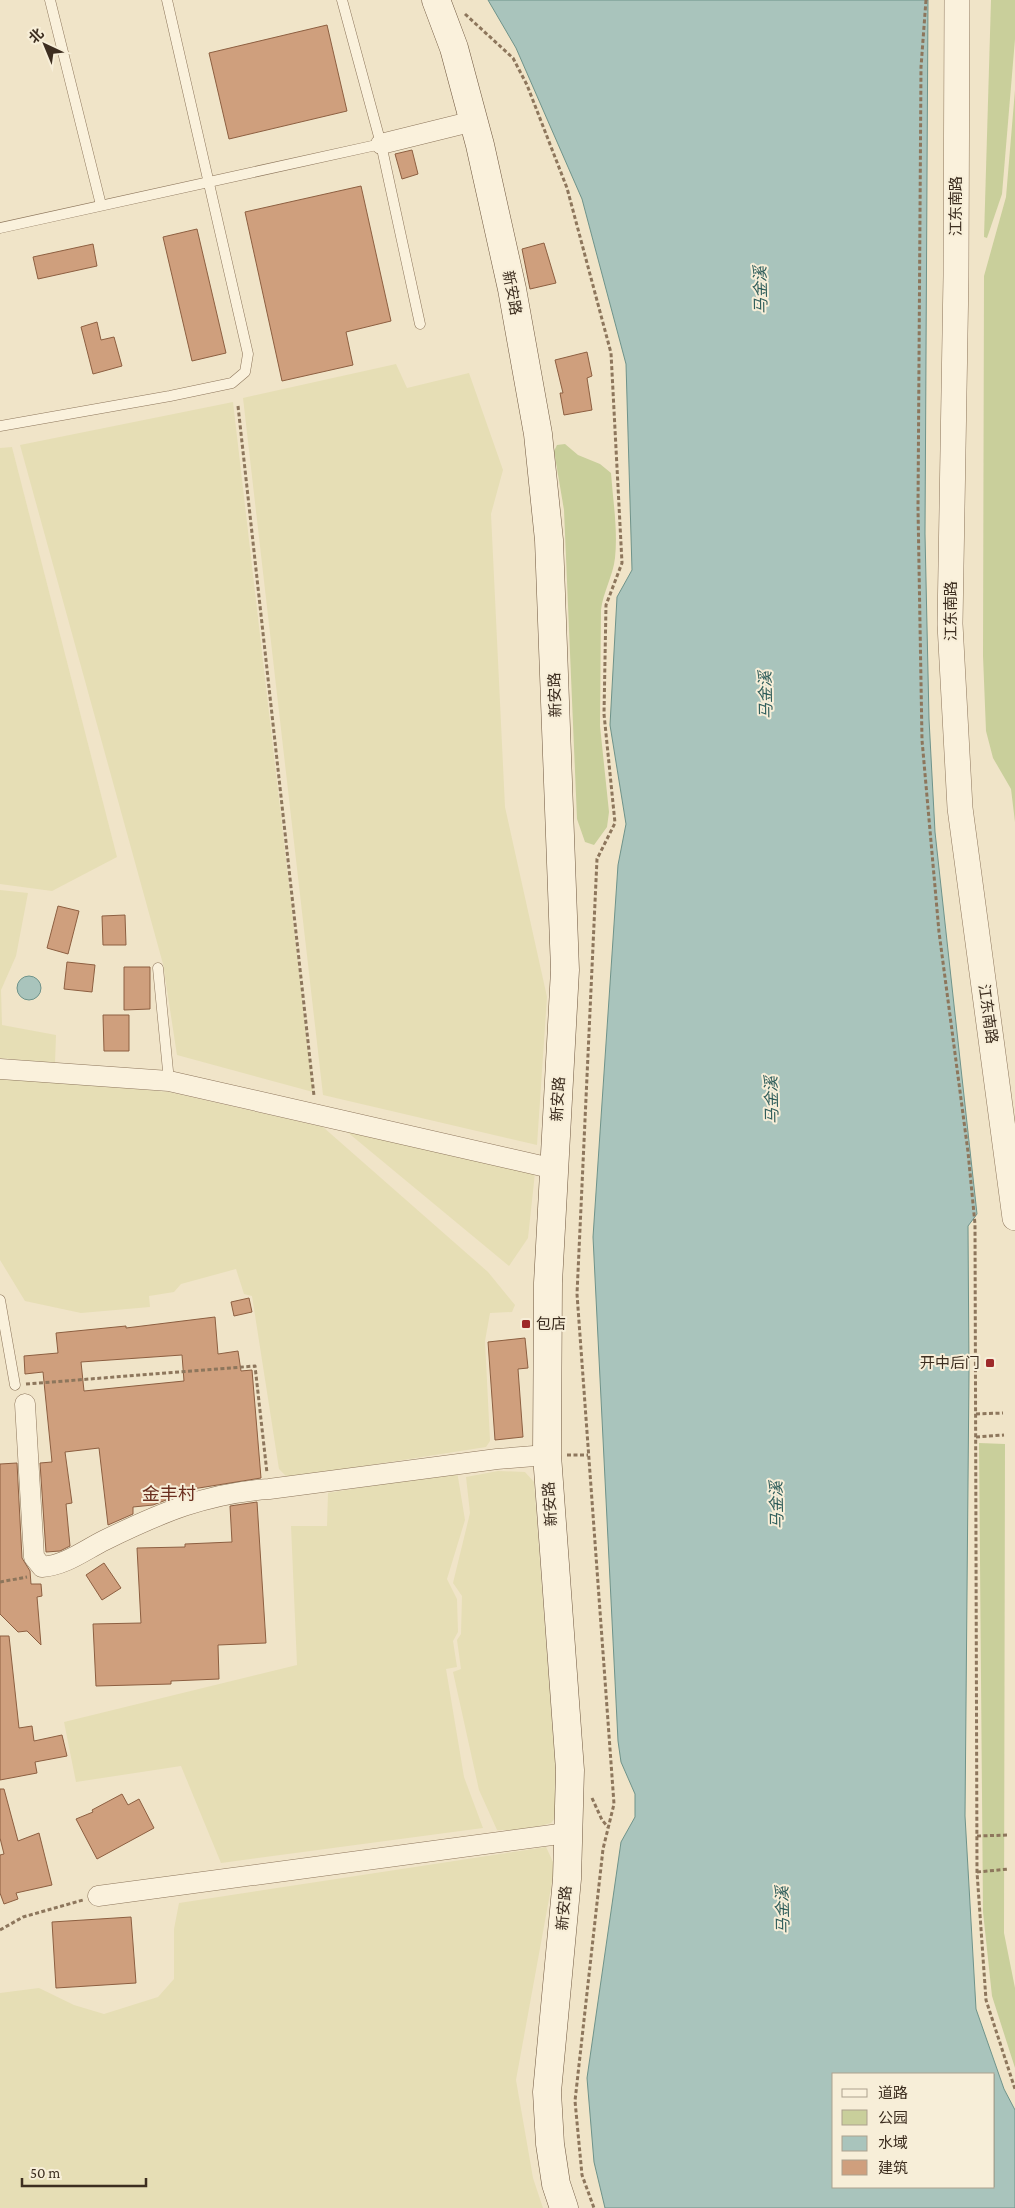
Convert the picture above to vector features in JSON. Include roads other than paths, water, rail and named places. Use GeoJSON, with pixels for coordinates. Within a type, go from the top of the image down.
{"type":"FeatureCollection","features":[{"type":"Feature","properties":{"kind":"main road","name":"新安路"},"geometry":{"type":"LineString","coordinates":[[448,4],[454,48],[474,121],[512,289],[538,434],[549,540],[565,970],[548,1283],[547,1455],[570,1770],[567,1879],[547,2092],[550,2144],[556,2184],[564,2208]]}},
{"type":"Feature","properties":{"kind":"street","name":"江东南路"},"geometry":{"type":"LineString","coordinates":[[957,0],[956,266],[950,624],[960,808],[1015,1218]]}},
{"type":"Feature","properties":{"kind":"street"},"geometry":{"type":"LineString","coordinates":[[381,144],[474,121]]}},
{"type":"Feature","properties":{"kind":"street"},"geometry":{"type":"LineString","coordinates":[[0,1069],[169,1081],[555,1169]]}},
{"type":"Feature","properties":{"kind":"street"},"geometry":{"type":"LineString","coordinates":[[25,1404],[34,1557],[42,1567],[57,1566],[105,1541],[190,1502],[237,1491],[269,1489],[487,1460],[547,1455]]}},
{"type":"Feature","properties":{"kind":"street"},"geometry":{"type":"LineString","coordinates":[[98,1896],[567,1833]]}},
{"type":"Feature","properties":{"kind":"lane"},"geometry":{"type":"LineString","coordinates":[[50,0],[101,205]]}},
{"type":"Feature","properties":{"kind":"lane"},"geometry":{"type":"LineString","coordinates":[[0,426],[232,383],[246,372],[248,354],[210,181],[167,0]]}},
{"type":"Feature","properties":{"kind":"lane"},"geometry":{"type":"LineString","coordinates":[[342,0],[381,144],[420,324]]}},
{"type":"Feature","properties":{"kind":"lane"},"geometry":{"type":"LineString","coordinates":[[0,228],[381,144]]}},
{"type":"Feature","properties":{"kind":"lane"},"geometry":{"type":"LineString","coordinates":[[158,968],[169,1081]]}},
{"type":"Feature","properties":{"kind":"lane"},"geometry":{"type":"LineString","coordinates":[[0,1300],[15,1385]]}},
{"type":"Feature","properties":{"kind":"water","name":"马金溪"},"geometry":{"type":"Polygon","coordinates":[[[488,0],[928,0],[925,534],[929,719],[935,832],[977,1214],[968,1226],[969,1372],[965,1816],[976,2009],[1004,2089],[1015,2110],[1015,2208],[605,2208],[594,2162],[587,2078],[621,1842],[635,1817],[635,1794],[621,1762],[618,1741],[593,1237],[618,865],[626,824],[610,725],[617,597],[632,570],[626,364],[582,199],[516,48],[488,0]]]}},
{"type":"Feature","properties":{"kind":"water"},"geometry":{"type":"Polygon","coordinates":[[[29,976],[38,979],[41,988],[38,997],[29,1000],[20,997],[17,988],[20,979],[29,976]]]}},
{"type":"Feature","properties":{"kind":"place","name":"包店"},"geometry":{"type":"Point","coordinates":[526,1324]}},
{"type":"Feature","properties":{"kind":"place","name":"开中后门"},"geometry":{"type":"Point","coordinates":[990,1363]}},
{"type":"Feature","properties":{"kind":"district","name":"金丰村"},"geometry":{"type":"Point","coordinates":[169,1494]}}]}
